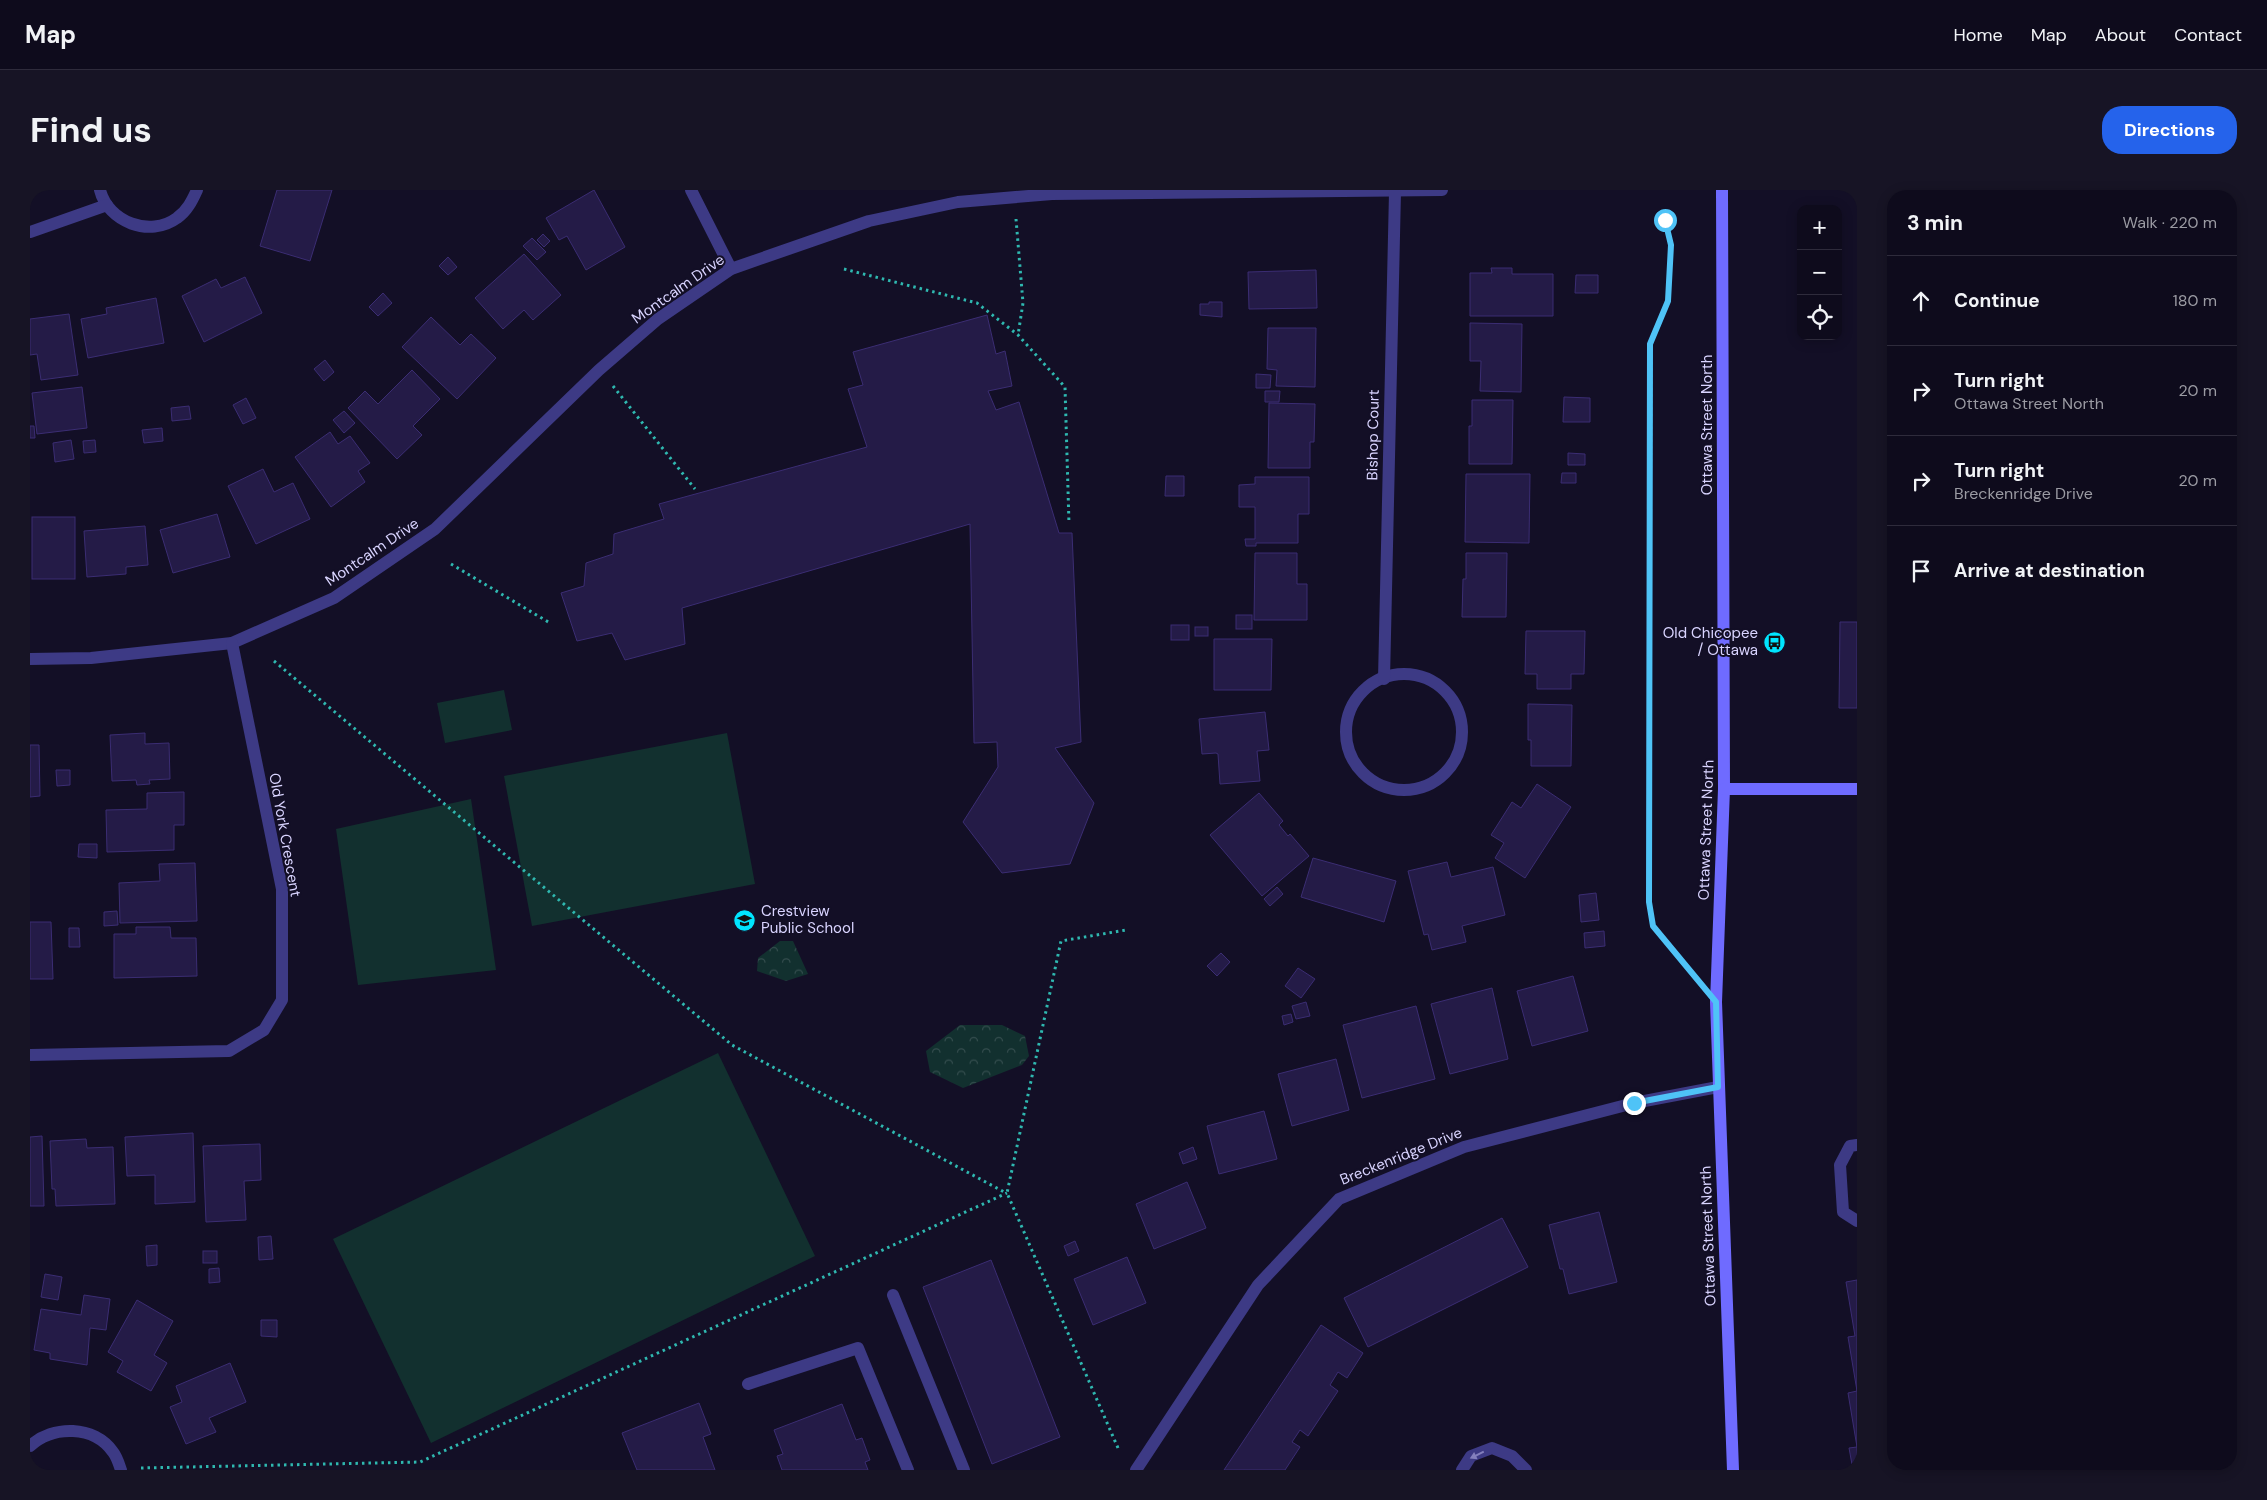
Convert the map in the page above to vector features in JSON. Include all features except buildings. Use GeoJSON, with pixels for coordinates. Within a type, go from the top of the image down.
{"type":"FeatureCollection","features":[{"type":"Feature","properties":{"kind":"main road","name":"Ottawa Street North"},"geometry":{"type":"LineString","coordinates":[[1722,190],[1724,789],[1716,1002],[1733,1470]]}},
{"type":"Feature","properties":{"kind":"main road"},"geometry":{"type":"LineString","coordinates":[[1724,789],[1857,789]]}},
{"type":"Feature","properties":{"kind":"street"},"geometry":{"type":"LineString","coordinates":[[100,190],[112,212],[129,223],[146,227],[164,224],[177,218],[190,206],[197,190]]}},
{"type":"Feature","properties":{"kind":"street"},"geometry":{"type":"LineString","coordinates":[[691,190],[731,269]]}},
{"type":"Feature","properties":{"kind":"street","name":"Montcalm Drive"},"geometry":{"type":"LineString","coordinates":[[30,659],[91,658],[232,643],[334,598],[435,529],[599,370],[658,318],[731,269],[869,221],[958,202],[1052,192],[1395,192],[1442,190]]}},
{"type":"Feature","properties":{"kind":"street","name":"Bishop Court"},"geometry":{"type":"LineString","coordinates":[[1384,678],[1395,192]]}},
{"type":"Feature","properties":{"kind":"street"},"geometry":{"type":"LineString","coordinates":[[30,232],[107,205]]}},
{"type":"Feature","properties":{"kind":"street","name":"Old York Crescent"},"geometry":{"type":"LineString","coordinates":[[30,1055],[229,1051],[264,1030],[282,1000],[282,890],[232,643]]}},
{"type":"Feature","properties":{"kind":"street"},"geometry":{"type":"LineString","coordinates":[[1402,673],[1428,679],[1444,689],[1456,706],[1461,722],[1461,743],[1458,754],[1448,771],[1428,786],[1401,791],[1375,784],[1365,777],[1352,762],[1344,733],[1353,703],[1373,682],[1384,678],[1402,673]]}},
{"type":"Feature","properties":{"kind":"street","name":"Breckenridge Drive"},"geometry":{"type":"LineString","coordinates":[[1136,1470],[1258,1286],[1339,1199],[1464,1147],[1634,1103],[1718,1087]]}},
{"type":"Feature","properties":{"kind":"street"},"geometry":{"type":"LineString","coordinates":[[1857,1145],[1850,1146],[1840,1165],[1843,1212],[1857,1221]]}},
{"type":"Feature","properties":{"kind":"street"},"geometry":{"type":"LineString","coordinates":[[893,1295],[964,1470]]}},
{"type":"Feature","properties":{"kind":"street"},"geometry":{"type":"LineString","coordinates":[[748,1384],[858,1348],[908,1470]]}},
{"type":"Feature","properties":{"kind":"street"},"geometry":{"type":"LineString","coordinates":[[30,1446],[46,1435],[65,1430],[85,1433],[98,1439],[113,1452],[122,1470]]}},
{"type":"Feature","properties":{"kind":"street"},"geometry":{"type":"LineString","coordinates":[[1462,1470],[1471,1456],[1492,1448],[1512,1456],[1526,1470]]}},
{"type":"Feature","properties":{"kind":"path"},"geometry":{"type":"LineString","coordinates":[[1015,197],[1023,303],[1018,335]]}},
{"type":"Feature","properties":{"kind":"path"},"geometry":{"type":"LineString","coordinates":[[1663,210],[1671,245],[1668,301],[1650,344],[1649,902],[1653,926],[1716,1002]]}},
{"type":"Feature","properties":{"kind":"path"},"geometry":{"type":"LineString","coordinates":[[844,269],[977,303],[1018,335],[1065,387],[1069,524]]}},
{"type":"Feature","properties":{"kind":"path"},"geometry":{"type":"LineString","coordinates":[[599,370],[623,396],[695,489]]}},
{"type":"Feature","properties":{"kind":"path"},"geometry":{"type":"LineString","coordinates":[[451,564],[550,622]]}},
{"type":"Feature","properties":{"kind":"path"},"geometry":{"type":"LineString","coordinates":[[274,661],[732,1045],[1007,1193]]}},
{"type":"Feature","properties":{"kind":"path"},"geometry":{"type":"LineString","coordinates":[[1118,1448],[1007,1193],[1061,942],[1126,930]]}},
{"type":"Feature","properties":{"kind":"path"},"geometry":{"type":"LineString","coordinates":[[135,1470],[420,1462],[1007,1193]]}},
{"type":"Feature","properties":{"kind":"green space"},"geometry":{"type":"Polygon","coordinates":[[[504,690],[512,730],[445,743],[437,703],[504,690]]]}},
{"type":"Feature","properties":{"kind":"green space"},"geometry":{"type":"Polygon","coordinates":[[[727,733],[755,884],[532,926],[504,776],[727,733]]]}},
{"type":"Feature","properties":{"kind":"green space"},"geometry":{"type":"Polygon","coordinates":[[[471,799],[496,970],[358,985],[336,829],[471,799]]]}},
{"type":"Feature","properties":{"kind":"green space"},"geometry":{"type":"Polygon","coordinates":[[[780,941],[793,941],[808,974],[786,981],[757,971],[758,958],[780,941]]]}},
{"type":"Feature","properties":{"kind":"green space"},"geometry":{"type":"Polygon","coordinates":[[[960,1025],[1002,1025],[1025,1036],[1029,1056],[1022,1065],[963,1088],[930,1072],[926,1051],[960,1025]]]}},
{"type":"Feature","properties":{"kind":"green space"},"geometry":{"type":"Polygon","coordinates":[[[718,1053],[815,1256],[431,1443],[333,1239],[718,1053]]]}},
{"type":"Feature","properties":{"kind":"place","name":"Old Chicopee / Ottawa"},"geometry":{"type":"Point","coordinates":[1774,642]}},
{"type":"Feature","properties":{"kind":"place","name":"Crestview Public School"},"geometry":{"type":"Point","coordinates":[745,920]}},
{"type":"Feature","properties":{"kind":"route"},"geometry":{"type":"LineString","coordinates":[[1634,1103],[1718,1087],[1716,1002],[1653,926],[1649,902],[1650,344],[1668,301],[1671,245],[1665,220]]}}]}
